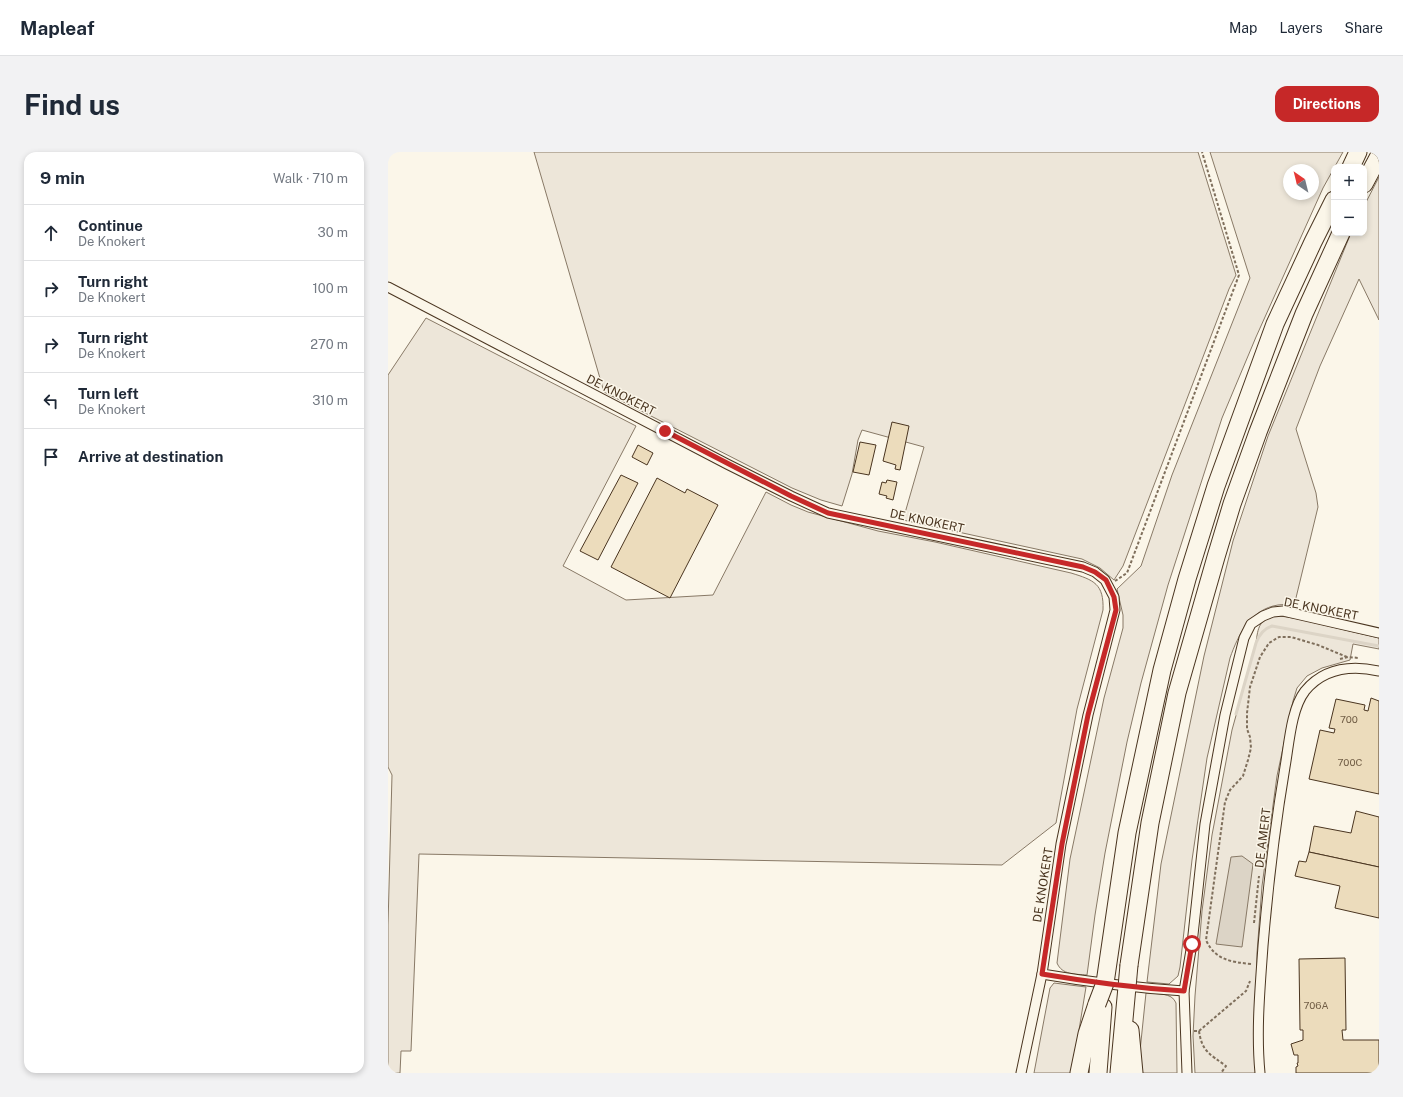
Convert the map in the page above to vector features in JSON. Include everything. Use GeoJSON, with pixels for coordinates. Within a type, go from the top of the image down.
{"type":"FeatureCollection","features":[{"type":"Feature","properties":{"kind":"highway"},"geometry":{"type":"LineString","coordinates":[[1352,164],[1358,152]]}},
{"type":"Feature","properties":{"kind":"highway"},"geometry":{"type":"LineString","coordinates":[[1367,178],[1379,156]]}},
{"type":"Feature","properties":{"kind":"highway"},"geometry":{"type":"LineString","coordinates":[[1098,1073],[1100,1005],[1105,983],[1127,833],[1162,670],[1187,579],[1216,486],[1275,324],[1331,206]]}},
{"type":"Feature","properties":{"kind":"highway"},"geometry":{"type":"LineString","coordinates":[[1119,1073],[1129,965],[1150,823],[1178,693],[1232,504],[1258,432],[1304,314],[1340,236]]}},
{"type":"Feature","properties":{"kind":"highway"},"geometry":{"type":"LineString","coordinates":[[1127,992],[1134,1073]]}},
{"type":"Feature","properties":{"kind":"highway"},"geometry":{"type":"LineString","coordinates":[[1079,1073],[1087,1034],[1100,1005]]}},
{"type":"Feature","properties":{"kind":"street","name":"DE KNOKERT"},"geometry":{"type":"LineString","coordinates":[[388,287],[727,464],[828,513],[1083,567],[1095,572],[1106,580],[1114,597],[1115,615],[1088,715],[1062,844],[1042,974],[1021,1073]]}},
{"type":"Feature","properties":{"kind":"street","name":"DE KNOKERT"},"geometry":{"type":"LineString","coordinates":[[1186,1073],[1184,991],[1192,944],[1205,824],[1225,715],[1244,638],[1251,624],[1263,616],[1273,612],[1283,612],[1379,633]]}},
{"type":"Feature","properties":{"kind":"street","name":"DE AMERT"},"geometry":{"type":"LineString","coordinates":[[1260,1073],[1258,1048],[1260,984],[1268,894],[1278,811],[1297,705],[1305,692],[1316,681],[1330,672],[1344,668],[1364,667],[1379,671]]}},
{"type":"Feature","properties":{"kind":"street"},"geometry":{"type":"LineString","coordinates":[[1042,974],[1149,989],[1184,991]]}},
{"type":"Feature","properties":{"kind":"path"},"geometry":{"type":"LineString","coordinates":[[1109,585],[1127,573],[1239,275],[1202,152]]}},
{"type":"Feature","properties":{"kind":"path"},"geometry":{"type":"LineString","coordinates":[[1251,964],[1237,963],[1221,958],[1213,952],[1206,940],[1217,850],[1225,802],[1230,790],[1243,776],[1251,748],[1250,737],[1247,729],[1250,687],[1260,657],[1269,643],[1279,637],[1291,637],[1318,644],[1348,657]]}},
{"type":"Feature","properties":{"kind":"path"},"geometry":{"type":"LineString","coordinates":[[1199,1030],[1200,1042],[1205,1049],[1226,1066],[1221,1073]]}},
{"type":"Feature","properties":{"kind":"shaded area"},"geometry":{"type":"Polygon","coordinates":[[[534,152],[1198,152],[1236,275],[1229,289],[1123,566],[1114,580],[1100,568],[1082,559],[903,520],[924,447],[862,430],[858,440],[852,474],[842,506],[821,500],[792,488],[604,392],[534,152]]]}},
{"type":"Feature","properties":{"kind":"shaded area"},"geometry":{"type":"Polygon","coordinates":[[[1210,152],[1343,152],[1336,164],[1331,164],[1331,174],[1319,197],[1319,164],[1283,164],[1283,200],[1318,200],[1256,337],[1222,418],[1168,585],[1141,683],[1127,742],[1105,853],[1087,975],[1069,973],[1062,970],[1057,963],[1070,859],[1104,698],[1123,628],[1123,615],[1117,589],[1141,566],[1172,475],[1250,278],[1210,152]]]}},
{"type":"Feature","properties":{"kind":"shaded area"},"geometry":{"type":"Polygon","coordinates":[[[1379,177],[1379,320],[1359,279],[1320,366],[1296,429],[1316,493],[1318,507],[1294,606],[1278,605],[1269,607],[1260,612],[1247,624],[1233,649],[1207,758],[1192,860],[1178,976],[1169,984],[1147,982],[1161,864],[1204,656],[1233,541],[1268,436],[1350,236],[1367,236],[1367,200],[1379,177]]]}},
{"type":"Feature","properties":{"kind":"shaded area"},"geometry":{"type":"Polygon","coordinates":[[[426,318],[636,426],[563,566],[626,600],[713,595],[766,492],[808,512],[878,531],[935,542],[1071,573],[1086,578],[1096,584],[1102,594],[1103,610],[1077,709],[1056,823],[1002,865],[419,854],[411,1051],[401,1051],[400,1073],[388,1073],[388,925],[392,775],[388,767],[388,375],[426,318]]]}},
{"type":"Feature","properties":{"kind":"shaded area"},"geometry":{"type":"Polygon","coordinates":[[[1274,615],[1299,619],[1379,638],[1379,649],[1353,644],[1350,660],[1322,668],[1307,676],[1297,688],[1277,776],[1262,886],[1257,953],[1256,1073],[1195,1073],[1193,1036],[1195,996],[1202,911],[1212,835],[1232,730],[1260,625],[1269,617],[1274,615]]]}},
{"type":"Feature","properties":{"kind":"shaded area"},"geometry":{"type":"Polygon","coordinates":[[[1242,856],[1253,864],[1242,947],[1216,944],[1231,857],[1242,856]]]}},
{"type":"Feature","properties":{"kind":"shaded area"},"geometry":{"type":"Polygon","coordinates":[[[1054,983],[1086,987],[1072,1073],[1034,1073],[1050,988],[1054,983]]]}},
{"type":"Feature","properties":{"kind":"shaded area"},"geometry":{"type":"Polygon","coordinates":[[[1146,993],[1167,995],[1174,999],[1176,1003],[1177,1073],[1142,1073],[1140,1051],[1146,993]]]}},
{"type":"Feature","properties":{"kind":"building"},"geometry":{"type":"Polygon","coordinates":[[[892,422],[909,426],[900,470],[895,469],[896,465],[883,461],[892,422]]]}},
{"type":"Feature","properties":{"kind":"building"},"geometry":{"type":"Polygon","coordinates":[[[860,442],[876,445],[869,475],[853,472],[860,442]]]}},
{"type":"Feature","properties":{"kind":"building"},"geometry":{"type":"Polygon","coordinates":[[[638,445],[653,453],[647,465],[632,457],[638,445]]]}},
{"type":"Feature","properties":{"kind":"building"},"geometry":{"type":"Polygon","coordinates":[[[621,475],[638,483],[598,560],[580,551],[621,475]]]}},
{"type":"Feature","properties":{"kind":"building"},"geometry":{"type":"Polygon","coordinates":[[[657,478],[685,493],[687,489],[718,505],[670,598],[611,567],[657,478]]]}},
{"type":"Feature","properties":{"kind":"building"},"geometry":{"type":"Polygon","coordinates":[[[887,480],[897,482],[893,500],[886,498],[887,496],[879,494],[882,482],[886,483],[887,480]]]}},
{"type":"Feature","properties":{"kind":"building"},"geometry":{"type":"Polygon","coordinates":[[[1371,698],[1379,701],[1379,794],[1309,779],[1320,730],[1334,733],[1335,729],[1329,728],[1336,699],[1365,705],[1364,710],[1368,711],[1371,698]]]}},
{"type":"Feature","properties":{"kind":"building"},"geometry":{"type":"Polygon","coordinates":[[[1356,811],[1379,817],[1379,867],[1309,852],[1314,826],[1351,833],[1356,811]]]}},
{"type":"Feature","properties":{"kind":"building"},"geometry":{"type":"Polygon","coordinates":[[[1309,852],[1379,867],[1379,918],[1335,908],[1340,886],[1295,876],[1299,861],[1306,862],[1309,852]]]}},
{"type":"Feature","properties":{"kind":"building"},"geometry":{"type":"Polygon","coordinates":[[[1345,958],[1346,1030],[1342,1030],[1343,1040],[1379,1040],[1379,1073],[1296,1073],[1296,1067],[1298,1066],[1298,1055],[1294,1055],[1291,1044],[1303,1040],[1303,1030],[1300,1030],[1299,959],[1345,958]]]}},
{"type":"Feature","properties":{"kind":"waterway"},"geometry":{"type":"LineString","coordinates":[[1236,714],[1258,637],[1269,627],[1272,626],[1379,646]]}},
{"type":"Feature","properties":{"kind":"route"},"geometry":{"type":"LineString","coordinates":[[665,431],[727,464],[828,513],[1083,567],[1095,572],[1106,580],[1114,597],[1116,610],[1088,715],[1062,844],[1042,974],[1149,989],[1184,991],[1192,944]]}}]}
